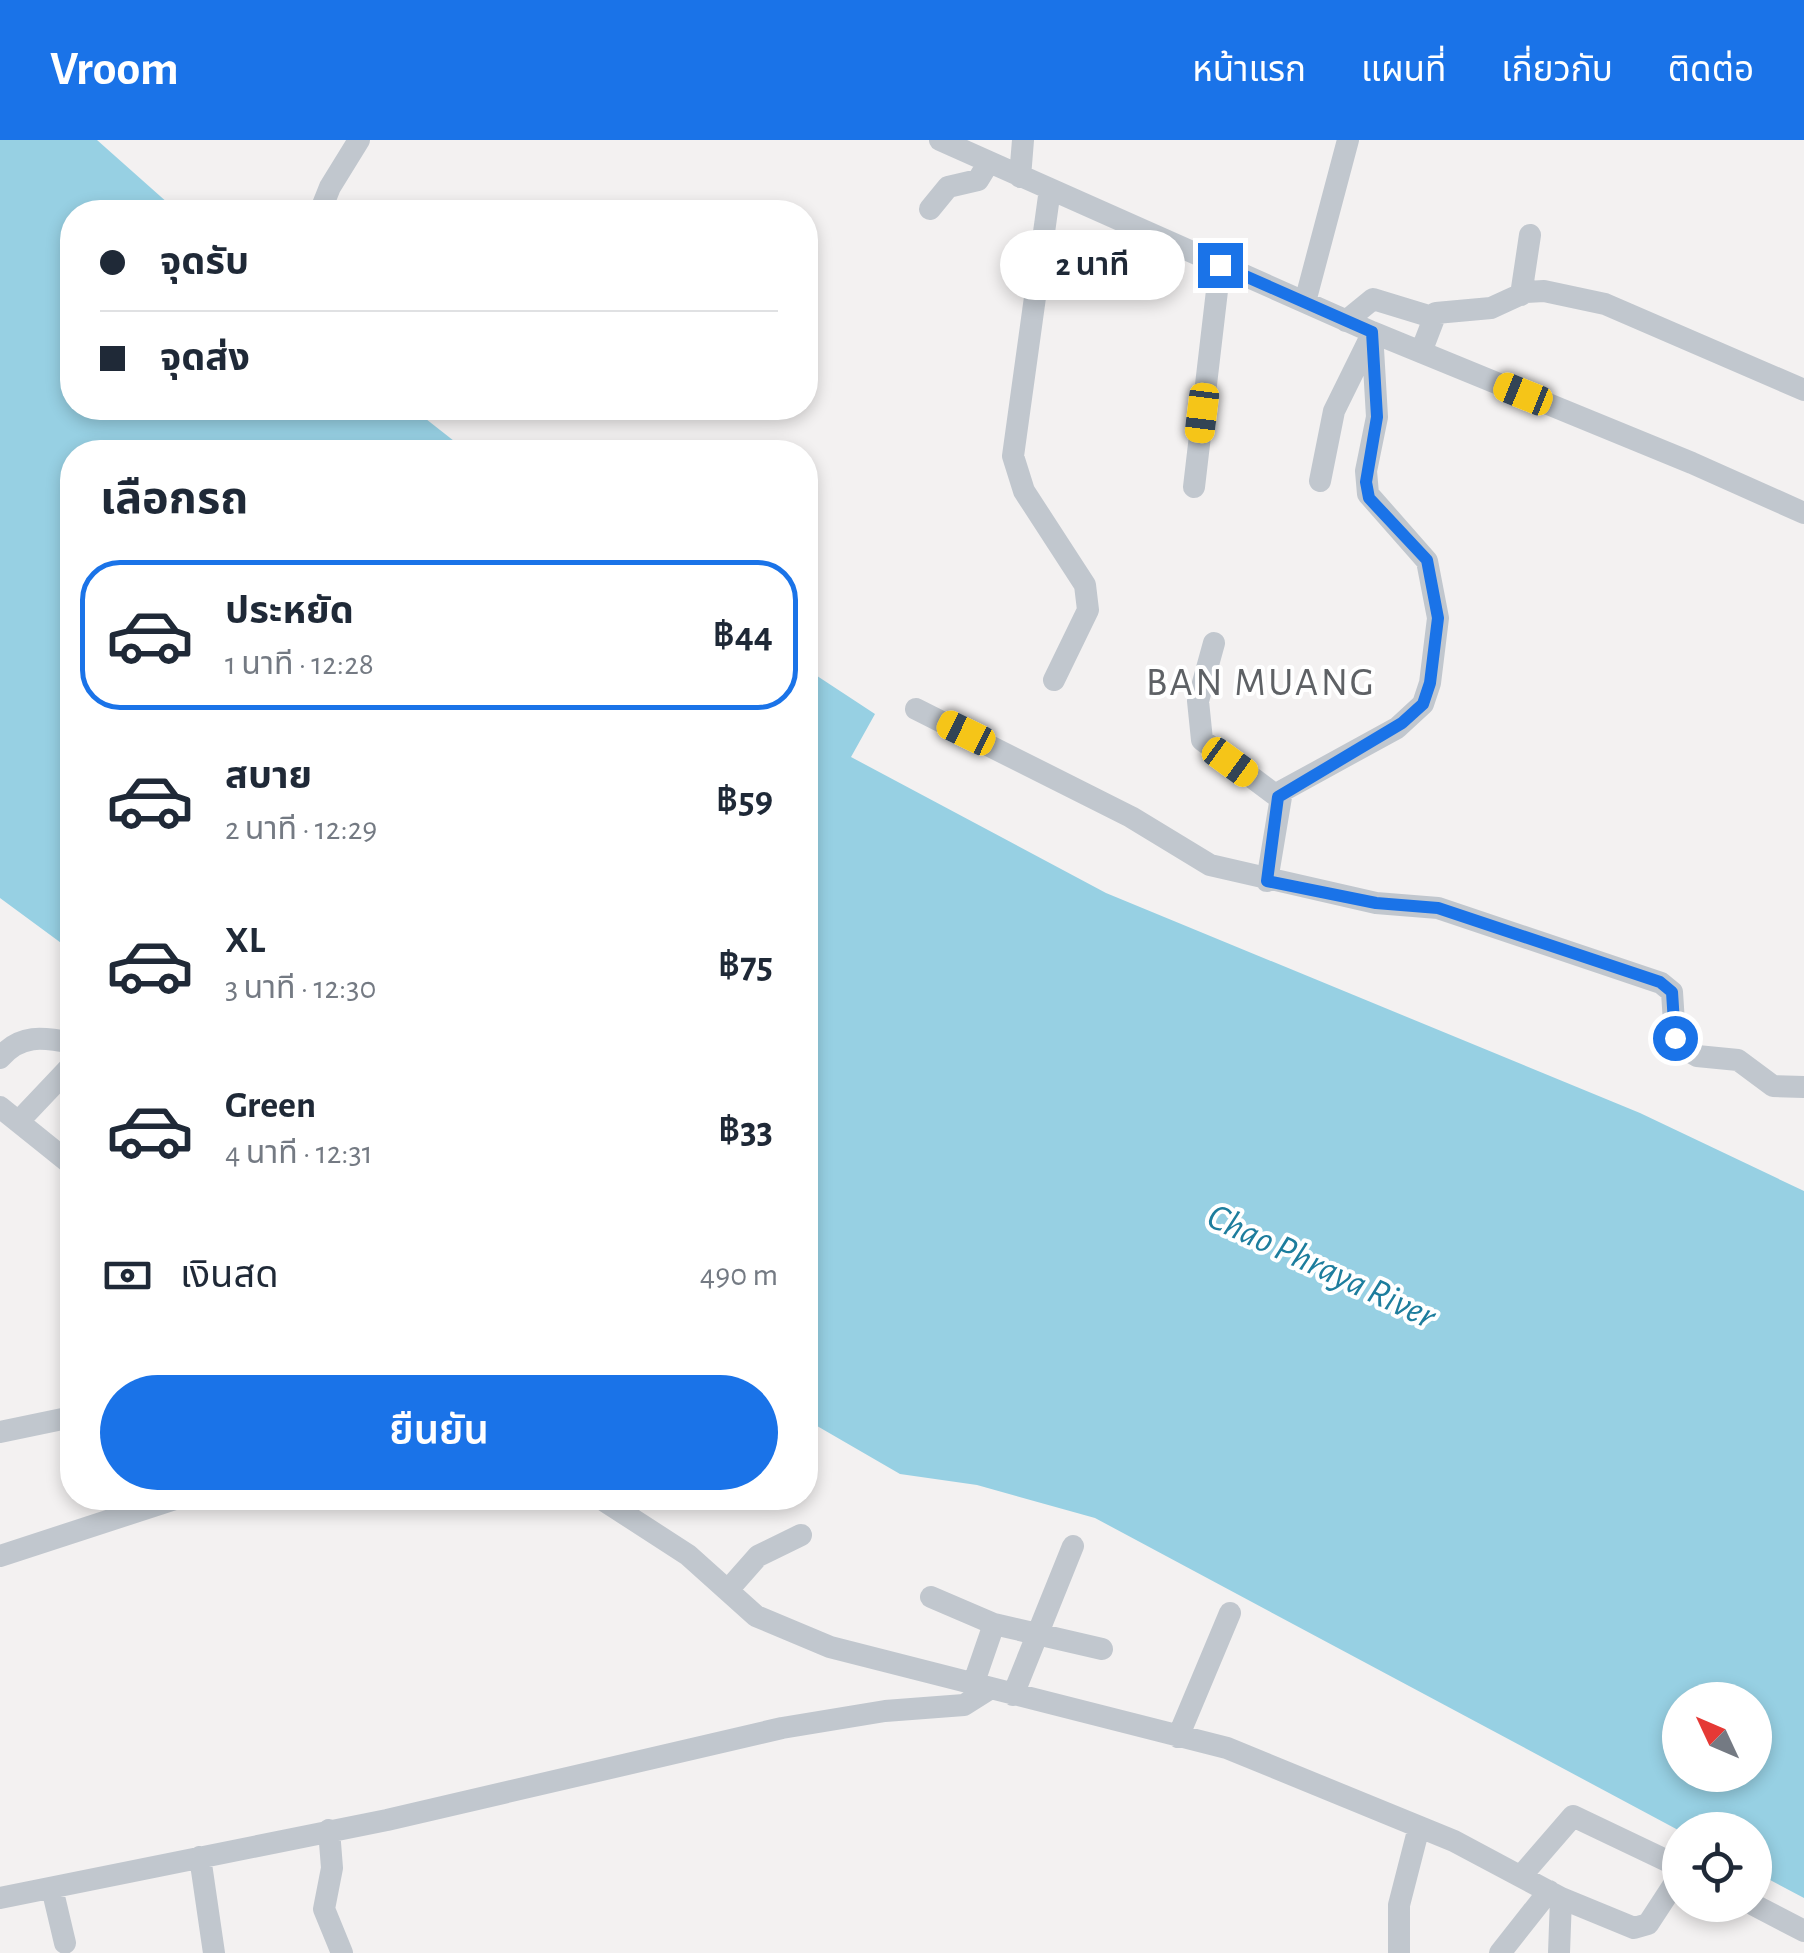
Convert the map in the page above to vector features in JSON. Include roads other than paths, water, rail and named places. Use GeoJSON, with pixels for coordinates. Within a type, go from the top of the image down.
{"type":"FeatureCollection","features":[{"type":"Feature","properties":{"kind":"street"},"geometry":{"type":"LineString","coordinates":[[325,200],[359,140]]}},
{"type":"Feature","properties":{"kind":"street"},"geometry":{"type":"LineString","coordinates":[[940,140],[1346,320],[1370,336],[1421,352],[1804,513]]}},
{"type":"Feature","properties":{"kind":"street"},"geometry":{"type":"LineString","coordinates":[[1020,176],[1023,140]]}},
{"type":"Feature","properties":{"kind":"street"},"geometry":{"type":"LineString","coordinates":[[1305,302],[1348,140]]}},
{"type":"Feature","properties":{"kind":"street"},"geometry":{"type":"LineString","coordinates":[[930,208],[948,188],[978,180],[989,162]]}},
{"type":"Feature","properties":{"kind":"street"},"geometry":{"type":"LineString","coordinates":[[1050,189],[1013,456],[1024,491],[1085,585],[1088,610],[1054,680]]}},
{"type":"Feature","properties":{"kind":"street"},"geometry":{"type":"LineString","coordinates":[[1522,295],[1530,235]]}},
{"type":"Feature","properties":{"kind":"street"},"geometry":{"type":"LineString","coordinates":[[1194,487],[1220,265]]}},
{"type":"Feature","properties":{"kind":"street"},"geometry":{"type":"LineString","coordinates":[[1346,320],[1374,299],[1427,315],[1444,310],[1491,308],[1544,291],[1605,304],[1804,390]]}},
{"type":"Feature","properties":{"kind":"street"},"geometry":{"type":"LineString","coordinates":[[1421,352],[1427,315]]}},
{"type":"Feature","properties":{"kind":"street"},"geometry":{"type":"LineString","coordinates":[[1320,481],[1334,411],[1370,336]]}},
{"type":"Feature","properties":{"kind":"street"},"geometry":{"type":"LineString","coordinates":[[1278,797],[1402,723],[1423,704],[1430,683],[1438,618],[1427,560],[1368,494],[1366,472],[1377,417],[1370,336]]}},
{"type":"Feature","properties":{"kind":"street"},"geometry":{"type":"LineString","coordinates":[[1214,644],[1198,701],[1202,740],[1278,797]]}},
{"type":"Feature","properties":{"kind":"street"},"geometry":{"type":"LineString","coordinates":[[916,709],[1131,817],[1210,864],[1267,881],[1376,903],[1438,908],[1660,982],[1672,992],[1675,1038],[1683,1048],[1698,1056],[1738,1060],[1773,1086],[1804,1087]]}},
{"type":"Feature","properties":{"kind":"street"},"geometry":{"type":"LineString","coordinates":[[1267,881],[1278,797]]}},
{"type":"Feature","properties":{"kind":"street"},"geometry":{"type":"LineString","coordinates":[[0,1058],[18,1041],[60,1041]]}},
{"type":"Feature","properties":{"kind":"street"},"geometry":{"type":"LineString","coordinates":[[60,1074],[9,1114],[60,1155]]}},
{"type":"Feature","properties":{"kind":"street"},"geometry":{"type":"LineString","coordinates":[[0,1432],[60,1420]]}},
{"type":"Feature","properties":{"kind":"street"},"geometry":{"type":"LineString","coordinates":[[0,1556],[141,1510]]}},
{"type":"Feature","properties":{"kind":"street"},"geometry":{"type":"LineString","coordinates":[[620,1510],[652,1530],[764,1621],[807,1639],[1227,1748],[1419,1827],[1555,1894],[1641,1929],[1662,1900]]}},
{"type":"Feature","properties":{"kind":"street"},"geometry":{"type":"LineString","coordinates":[[728,1590],[758,1556],[801,1535]]}},
{"type":"Feature","properties":{"kind":"street"},"geometry":{"type":"LineString","coordinates":[[0,1898],[329,1830],[797,1725],[964,1705],[993,1688],[1036,1636],[1073,1546]]}},
{"type":"Feature","properties":{"kind":"street"},"geometry":{"type":"LineString","coordinates":[[931,1597],[994,1624],[1102,1649]]}},
{"type":"Feature","properties":{"kind":"street"},"geometry":{"type":"LineString","coordinates":[[1178,1737],[1230,1613]]}},
{"type":"Feature","properties":{"kind":"street"},"geometry":{"type":"LineString","coordinates":[[993,1688],[994,1624]]}},
{"type":"Feature","properties":{"kind":"street"},"geometry":{"type":"LineString","coordinates":[[1521,1876],[1573,1816],[1662,1858]]}},
{"type":"Feature","properties":{"kind":"street"},"geometry":{"type":"LineString","coordinates":[[1399,1953],[1399,1905],[1419,1827]]}},
{"type":"Feature","properties":{"kind":"street"},"geometry":{"type":"LineString","coordinates":[[329,1830],[332,1868],[324,1909],[342,1953]]}},
{"type":"Feature","properties":{"kind":"street"},"geometry":{"type":"LineString","coordinates":[[200,1857],[214,1953]]}},
{"type":"Feature","properties":{"kind":"street"},"geometry":{"type":"LineString","coordinates":[[52,1888],[64,1943]]}},
{"type":"Feature","properties":{"kind":"street"},"geometry":{"type":"LineString","coordinates":[[1500,1953],[1555,1894]]}},
{"type":"Feature","properties":{"kind":"street"},"geometry":{"type":"LineString","coordinates":[[1555,1894],[1559,1953]]}},
{"type":"Feature","properties":{"kind":"street"},"geometry":{"type":"LineString","coordinates":[[1772,1914],[1804,1931]]}},
{"type":"Feature","properties":{"kind":"water"},"geometry":{"type":"Polygon","coordinates":[[[0,140],[97,140],[164,200],[60,200],[60,420],[427,420],[453,440],[60,440],[60,942],[0,898],[0,140]]]}},
{"type":"Feature","properties":{"kind":"water","name":"Chao Phraya River"},"geometry":{"type":"Polygon","coordinates":[[[818,677],[875,714],[851,757],[1106,893],[1640,1113],[1804,1191],[1804,1898],[1772,1881],[1772,1812],[1662,1812],[1662,1821],[1095,1518],[977,1485],[900,1474],[818,1427],[818,677]]]}},
{"type":"Feature","properties":{"kind":"district","name":"BAN MUANG"},"geometry":{"type":"Point","coordinates":[1261,683]}}]}
